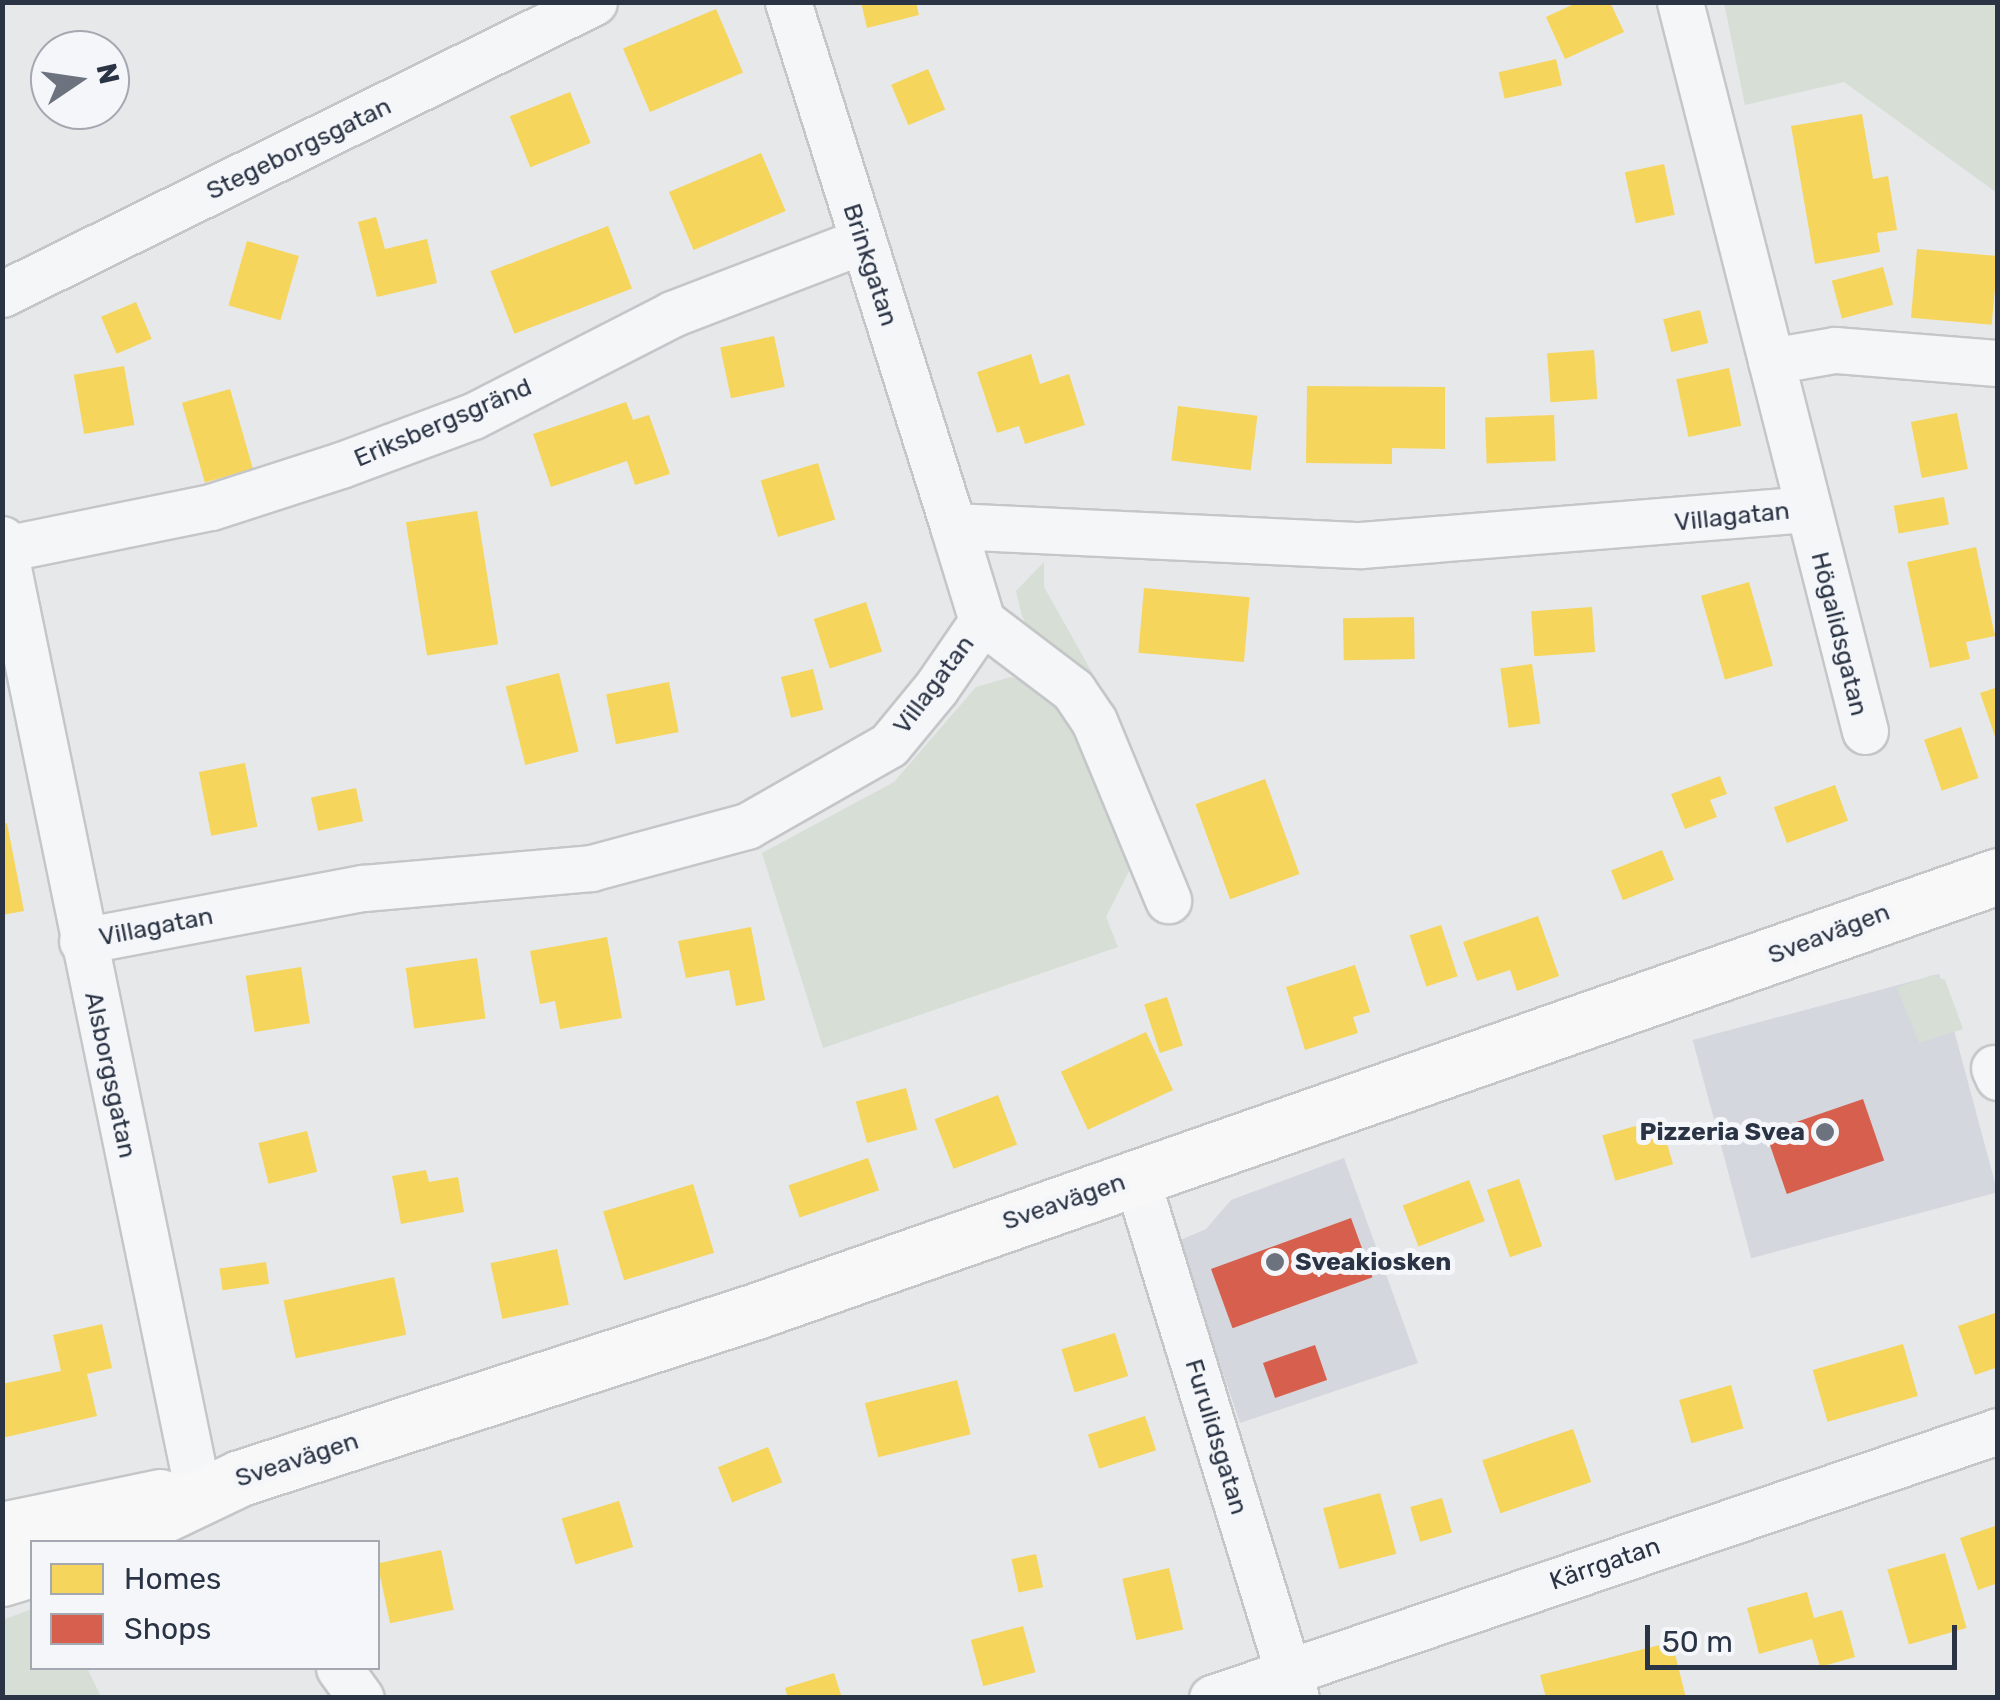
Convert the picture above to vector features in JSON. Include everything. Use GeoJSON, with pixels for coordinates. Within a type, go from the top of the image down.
{"type":"FeatureCollection","features":[{"type":"Feature","properties":{"kind":"main road","name":"Sveavägen"},"geometry":{"type":"LineString","coordinates":[[1926,897],[1998,856]]}},
{"type":"Feature","properties":{"kind":"main road","name":"Sveavägen"},"geometry":{"type":"LineString","coordinates":[[110,1540],[198,1493],[1136,1177],[1926,897],[1998,876]]}},
{"type":"Feature","properties":{"kind":"main road","name":"Sveavägen"},"geometry":{"type":"LineString","coordinates":[[2,1530],[119,1501],[198,1493]]}},
{"type":"Feature","properties":{"kind":"main road"},"geometry":{"type":"LineString","coordinates":[[2,1578],[30,1570]]}},
{"type":"Feature","properties":{"kind":"street","name":"Stegeborgsgatan"},"geometry":{"type":"LineString","coordinates":[[2,294],[594,2]]}},
{"type":"Feature","properties":{"kind":"street","name":"Brinkgatan"},"geometry":{"type":"LineString","coordinates":[[788,2],[953,526]]}},
{"type":"Feature","properties":{"kind":"street","name":"Högalidsgatan"},"geometry":{"type":"LineString","coordinates":[[1680,2],[1864,732]]}},
{"type":"Feature","properties":{"kind":"street","name":"Eriksbergsgränd"},"geometry":{"type":"LineString","coordinates":[[4,544],[211,507],[340,465],[473,416],[672,314],[862,241]]}},
{"type":"Feature","properties":{"kind":"street"},"geometry":{"type":"LineString","coordinates":[[1771,361],[1835,350],[1998,363]]}},
{"type":"Feature","properties":{"kind":"street","name":"Villagatan"},"geometry":{"type":"LineString","coordinates":[[82,941],[363,888],[591,868],[747,826],[889,745],[982,621],[953,526],[1362,545],[1807,508]]}},
{"type":"Feature","properties":{"kind":"street","name":"Alsborgsgatan"},"geometry":{"type":"LineString","coordinates":[[4,544],[82,941],[198,1493]]}},
{"type":"Feature","properties":{"kind":"street"},"geometry":{"type":"LineString","coordinates":[[982,621],[1072,690],[1094,721],[1168,900]]}},
{"type":"Feature","properties":{"kind":"street","name":"Furulidsgatan"},"geometry":{"type":"LineString","coordinates":[[1136,1177],[1292,1685]]}},
{"type":"Feature","properties":{"kind":"street","name":"Kärrgatan"},"geometry":{"type":"LineString","coordinates":[[1212,1698],[1292,1685],[1998,1431]]}},
{"type":"Feature","properties":{"kind":"street"},"geometry":{"type":"LineString","coordinates":[[340,1670],[361,1698]]}},
{"type":"Feature","properties":{"kind":"shaded area"},"geometry":{"type":"Polygon","coordinates":[[[1724,3],[1997,3],[1997,193],[1844,82],[1745,105],[1724,3]]]}},
{"type":"Feature","properties":{"kind":"shaded area"},"geometry":{"type":"Polygon","coordinates":[[[1044,562],[1044,587],[1093,674],[1035,640],[1022,616],[1016,591],[1044,562]]]}},
{"type":"Feature","properties":{"kind":"shaded area"},"geometry":{"type":"Polygon","coordinates":[[[1011,677],[1050,690],[1077,729],[1131,867],[1106,917],[1118,947],[823,1048],[762,853],[894,782],[976,687],[1011,677]]]}},
{"type":"Feature","properties":{"kind":"shaded area"},"geometry":{"type":"Polygon","coordinates":[[[1939,974],[1997,1192],[1751,1258],[1693,1040],[1939,974]]]}},
{"type":"Feature","properties":{"kind":"shaded area"},"geometry":{"type":"Polygon","coordinates":[[[1932,975],[1945,980],[1963,1029],[1919,1043],[1897,988],[1932,975]]]}},
{"type":"Feature","properties":{"kind":"shaded area"},"geometry":{"type":"Polygon","coordinates":[[[1344,1158],[1418,1363],[1240,1423],[1178,1241],[1206,1229],[1231,1200],[1344,1158]]]}},
{"type":"Feature","properties":{"kind":"shaded area"},"geometry":{"type":"Polygon","coordinates":[[[30,1610],[30,1670],[88,1670],[101,1697],[3,1697],[3,1620],[30,1610]]]}},
{"type":"Feature","properties":{"kind":"building: Homes"},"geometry":{"type":"Polygon","coordinates":[[[861,2],[916,2],[919,15],[867,28],[861,2]]]}},
{"type":"Feature","properties":{"kind":"building: Homes"},"geometry":{"type":"Polygon","coordinates":[[[1578,2],[1610,2],[1624,32],[1565,59],[1546,17],[1578,2]]]}},
{"type":"Feature","properties":{"kind":"building: Homes"},"geometry":{"type":"Polygon","coordinates":[[[716,9],[743,73],[650,112],[623,48],[716,9]]]}},
{"type":"Feature","properties":{"kind":"building: Homes"},"geometry":{"type":"Polygon","coordinates":[[[1556,59],[1562,85],[1505,99],[1499,72],[1556,59]]]}},
{"type":"Feature","properties":{"kind":"building: Homes"},"geometry":{"type":"Polygon","coordinates":[[[928,69],[945,110],[908,125],[891,85],[928,69]]]}},
{"type":"Feature","properties":{"kind":"building: Homes"},"geometry":{"type":"Polygon","coordinates":[[[570,92],[591,143],[530,167],[510,116],[570,92]]]}},
{"type":"Feature","properties":{"kind":"building: Homes"},"geometry":{"type":"Polygon","coordinates":[[[1862,114],[1873,179],[1888,176],[1897,230],[1877,233],[1880,252],[1815,264],[1791,126],[1862,114]]]}},
{"type":"Feature","properties":{"kind":"building: Homes"},"geometry":{"type":"Polygon","coordinates":[[[761,153],[786,211],[694,250],[669,192],[761,153]]]}},
{"type":"Feature","properties":{"kind":"building: Homes"},"geometry":{"type":"Polygon","coordinates":[[[1664,164],[1675,215],[1636,223],[1625,172],[1664,164]]]}},
{"type":"Feature","properties":{"kind":"building: Homes"},"geometry":{"type":"Polygon","coordinates":[[[376,217],[385,249],[427,239],[437,283],[377,297],[358,222],[376,217]]]}},
{"type":"Feature","properties":{"kind":"building: Homes"},"geometry":{"type":"Polygon","coordinates":[[[608,226],[632,289],[514,334],[490,271],[608,226]]]}},
{"type":"Feature","properties":{"kind":"building: Homes"},"geometry":{"type":"Polygon","coordinates":[[[247,241],[299,256],[280,320],[229,305],[247,241]]]}},
{"type":"Feature","properties":{"kind":"building: Homes"},"geometry":{"type":"Polygon","coordinates":[[[1917,249],[1998,256],[1992,325],[1911,318],[1917,249]]]}},
{"type":"Feature","properties":{"kind":"building: Homes"},"geometry":{"type":"Polygon","coordinates":[[[1883,267],[1893,305],[1842,318],[1832,281],[1883,267]]]}},
{"type":"Feature","properties":{"kind":"building: Homes"},"geometry":{"type":"Polygon","coordinates":[[[136,302],[152,339],[117,354],[101,317],[136,302]]]}},
{"type":"Feature","properties":{"kind":"building: Homes"},"geometry":{"type":"Polygon","coordinates":[[[1700,310],[1708,343],[1671,352],[1663,319],[1700,310]]]}},
{"type":"Feature","properties":{"kind":"building: Homes"},"geometry":{"type":"Polygon","coordinates":[[[774,336],[785,387],[731,398],[720,347],[774,336]]]}},
{"type":"Feature","properties":{"kind":"building: Homes"},"geometry":{"type":"Polygon","coordinates":[[[1594,350],[1597,399],[1551,402],[1547,353],[1594,350]]]}},
{"type":"Feature","properties":{"kind":"building: Homes"},"geometry":{"type":"Polygon","coordinates":[[[1031,354],[1040,384],[1069,374],[1085,425],[1025,444],[1019,426],[997,433],[977,372],[1031,354]]]}},
{"type":"Feature","properties":{"kind":"building: Homes"},"geometry":{"type":"Polygon","coordinates":[[[124,366],[134,425],[84,434],[74,375],[124,366]]]}},
{"type":"Feature","properties":{"kind":"building: Homes"},"geometry":{"type":"Polygon","coordinates":[[[1729,368],[1741,426],[1688,437],[1676,379],[1729,368]]]}},
{"type":"Feature","properties":{"kind":"building: Homes"},"geometry":{"type":"Polygon","coordinates":[[[1307,386],[1445,387],[1445,449],[1392,448],[1392,464],[1306,463],[1307,386]]]}},
{"type":"Feature","properties":{"kind":"building: Homes"},"geometry":{"type":"Polygon","coordinates":[[[230,389],[253,469],[205,483],[182,403],[230,389]]]}},
{"type":"Feature","properties":{"kind":"building: Homes"},"geometry":{"type":"Polygon","coordinates":[[[626,402],[633,420],[649,415],[670,474],[635,485],[627,461],[551,487],[533,434],[626,402]]]}},
{"type":"Feature","properties":{"kind":"building: Homes"},"geometry":{"type":"Polygon","coordinates":[[[1178,406],[1257,416],[1251,470],[1171,461],[1178,406]]]}},
{"type":"Feature","properties":{"kind":"building: Homes"},"geometry":{"type":"Polygon","coordinates":[[[1957,413],[1968,469],[1922,478],[1911,422],[1957,413]]]}},
{"type":"Feature","properties":{"kind":"building: Homes"},"geometry":{"type":"Polygon","coordinates":[[[1554,415],[1556,461],[1487,463],[1485,417],[1554,415]]]}},
{"type":"Feature","properties":{"kind":"building: Homes"},"geometry":{"type":"Polygon","coordinates":[[[818,463],[835,519],[778,537],[761,481],[818,463]]]}},
{"type":"Feature","properties":{"kind":"building: Homes"},"geometry":{"type":"Polygon","coordinates":[[[1944,497],[1949,525],[1899,533],[1894,506],[1944,497]]]}},
{"type":"Feature","properties":{"kind":"building: Homes"},"geometry":{"type":"Polygon","coordinates":[[[477,511],[498,644],[427,656],[406,522],[477,511]]]}},
{"type":"Feature","properties":{"kind":"building: Homes"},"geometry":{"type":"Polygon","coordinates":[[[1976,547],[1995,636],[1966,642],[1970,659],[1930,668],[1907,562],[1976,547]]]}},
{"type":"Feature","properties":{"kind":"building: Homes"},"geometry":{"type":"Polygon","coordinates":[[[1749,582],[1773,666],[1725,679],[1701,596],[1749,582]]]}},
{"type":"Feature","properties":{"kind":"building: Homes"},"geometry":{"type":"Polygon","coordinates":[[[1144,588],[1250,597],[1244,662],[1138,653],[1144,588]]]}},
{"type":"Feature","properties":{"kind":"building: Homes"},"geometry":{"type":"Polygon","coordinates":[[[866,602],[882,651],[830,668],[814,619],[866,602]]]}},
{"type":"Feature","properties":{"kind":"building: Homes"},"geometry":{"type":"Polygon","coordinates":[[[1592,607],[1595,652],[1534,656],[1531,611],[1592,607]]]}},
{"type":"Feature","properties":{"kind":"building: Homes"},"geometry":{"type":"Polygon","coordinates":[[[1414,617],[1415,659],[1344,660],[1343,618],[1414,617]]]}},
{"type":"Feature","properties":{"kind":"building: Homes"},"geometry":{"type":"Polygon","coordinates":[[[1532,664],[1540,723],[1509,728],[1500,668],[1532,664]]]}},
{"type":"Feature","properties":{"kind":"building: Homes"},"geometry":{"type":"Polygon","coordinates":[[[813,669],[823,710],[791,718],[781,677],[813,669]]]}},
{"type":"Feature","properties":{"kind":"building: Homes"},"geometry":{"type":"Polygon","coordinates":[[[559,673],[579,752],[525,765],[506,686],[559,673]]]}},
{"type":"Feature","properties":{"kind":"building: Homes"},"geometry":{"type":"Polygon","coordinates":[[[669,682],[679,732],[616,744],[606,694],[669,682]]]}},
{"type":"Feature","properties":{"kind":"building: Homes"},"geometry":{"type":"Polygon","coordinates":[[[1998,687],[1998,742],[1997,742],[1980,693],[1998,687]]]}},
{"type":"Feature","properties":{"kind":"building: Homes"},"geometry":{"type":"Polygon","coordinates":[[[1961,727],[1979,778],[1942,791],[1924,740],[1961,727]]]}},
{"type":"Feature","properties":{"kind":"building: Homes"},"geometry":{"type":"Polygon","coordinates":[[[245,763],[257,827],[211,836],[199,772],[245,763]]]}},
{"type":"Feature","properties":{"kind":"building: Homes"},"geometry":{"type":"Polygon","coordinates":[[[1720,776],[1727,794],[1710,800],[1717,817],[1685,829],[1671,794],[1720,776]]]}},
{"type":"Feature","properties":{"kind":"building: Homes"},"geometry":{"type":"Polygon","coordinates":[[[1265,779],[1300,874],[1230,899],[1195,804],[1265,779]]]}},
{"type":"Feature","properties":{"kind":"building: Homes"},"geometry":{"type":"Polygon","coordinates":[[[1835,785],[1848,821],[1787,843],[1774,807],[1835,785]]]}},
{"type":"Feature","properties":{"kind":"building: Homes"},"geometry":{"type":"Polygon","coordinates":[[[356,788],[363,821],[318,831],[311,798],[356,788]]]}},
{"type":"Feature","properties":{"kind":"building: Homes"},"geometry":{"type":"Polygon","coordinates":[[[7,823],[24,911],[2,915],[2,824],[7,823]]]}},
{"type":"Feature","properties":{"kind":"building: Homes"},"geometry":{"type":"Polygon","coordinates":[[[1662,850],[1674,880],[1623,900],[1611,871],[1662,850]]]}},
{"type":"Feature","properties":{"kind":"building: Homes"},"geometry":{"type":"Polygon","coordinates":[[[1538,916],[1559,976],[1517,991],[1510,970],[1477,981],[1463,942],[1538,916]]]}},
{"type":"Feature","properties":{"kind":"building: Homes"},"geometry":{"type":"Polygon","coordinates":[[[1441,925],[1458,976],[1426,987],[1410,935],[1441,925]]]}},
{"type":"Feature","properties":{"kind":"building: Homes"},"geometry":{"type":"Polygon","coordinates":[[[751,927],[765,1000],[736,1006],[729,970],[686,978],[678,941],[751,927]]]}},
{"type":"Feature","properties":{"kind":"building: Homes"},"geometry":{"type":"Polygon","coordinates":[[[607,937],[622,1018],[560,1029],[555,1001],[540,1004],[530,951],[607,937]]]}},
{"type":"Feature","properties":{"kind":"building: Homes"},"geometry":{"type":"Polygon","coordinates":[[[477,958],[485,1018],[414,1028],[406,968],[477,958]]]}},
{"type":"Feature","properties":{"kind":"building: Homes"},"geometry":{"type":"Polygon","coordinates":[[[1355,965],[1370,1012],[1353,1017],[1358,1033],[1305,1050],[1286,987],[1355,965]]]}},
{"type":"Feature","properties":{"kind":"building: Homes"},"geometry":{"type":"Polygon","coordinates":[[[301,967],[310,1023],[255,1032],[246,976],[301,967]]]}},
{"type":"Feature","properties":{"kind":"building: Homes"},"geometry":{"type":"Polygon","coordinates":[[[1167,997],[1183,1046],[1160,1053],[1144,1004],[1167,997]]]}},
{"type":"Feature","properties":{"kind":"building: Homes"},"geometry":{"type":"Polygon","coordinates":[[[1146,1032],[1173,1090],[1088,1130],[1061,1072],[1146,1032]]]}},
{"type":"Feature","properties":{"kind":"building: Homes"},"geometry":{"type":"Polygon","coordinates":[[[906,1088],[917,1130],[867,1143],[856,1101],[906,1088]]]}},
{"type":"Feature","properties":{"kind":"building: Homes"},"geometry":{"type":"Polygon","coordinates":[[[998,1095],[1017,1144],[954,1169],[935,1119],[998,1095]]]}},
{"type":"Feature","properties":{"kind":"building: Homes"},"geometry":{"type":"Polygon","coordinates":[[[1660,1119],[1673,1164],[1615,1181],[1602,1136],[1660,1119]]]}},
{"type":"Feature","properties":{"kind":"building: Homes"},"geometry":{"type":"Polygon","coordinates":[[[307,1131],[317,1172],[269,1184],[258,1143],[307,1131]]]}},
{"type":"Feature","properties":{"kind":"building: Homes"},"geometry":{"type":"Polygon","coordinates":[[[868,1158],[879,1190],[800,1217],[789,1185],[868,1158]]]}},
{"type":"Feature","properties":{"kind":"building: Homes"},"geometry":{"type":"Polygon","coordinates":[[[426,1170],[429,1182],[458,1177],[464,1212],[401,1224],[392,1176],[426,1170]]]}},
{"type":"Feature","properties":{"kind":"building: Homes"},"geometry":{"type":"Polygon","coordinates":[[[1519,1179],[1542,1246],[1510,1257],[1487,1190],[1519,1179]]]}},
{"type":"Feature","properties":{"kind":"building: Homes"},"geometry":{"type":"Polygon","coordinates":[[[1469,1180],[1485,1221],[1418,1247],[1403,1205],[1469,1180]]]}},
{"type":"Feature","properties":{"kind":"building: Homes"},"geometry":{"type":"Polygon","coordinates":[[[693,1184],[714,1253],[624,1280],[603,1211],[693,1184]]]}},
{"type":"Feature","properties":{"kind":"building: Homes"},"geometry":{"type":"Polygon","coordinates":[[[557,1249],[569,1305],[502,1319],[490,1263],[557,1249]]]}},
{"type":"Feature","properties":{"kind":"building: Homes"},"geometry":{"type":"Polygon","coordinates":[[[266,1262],[269,1284],[223,1290],[219,1269],[266,1262]]]}},
{"type":"Feature","properties":{"kind":"building: Homes"},"geometry":{"type":"Polygon","coordinates":[[[394,1277],[406,1335],[296,1358],[283,1300],[394,1277]]]}},
{"type":"Feature","properties":{"kind":"building: Homes"},"geometry":{"type":"Polygon","coordinates":[[[1998,1312],[1998,1367],[1975,1375],[1958,1326],[1998,1312]]]}},
{"type":"Feature","properties":{"kind":"building: Homes"},"geometry":{"type":"Polygon","coordinates":[[[102,1324],[112,1368],[87,1374],[97,1416],[2,1438],[2,1384],[61,1371],[53,1335],[102,1324]]]}},
{"type":"Feature","properties":{"kind":"building: Homes"},"geometry":{"type":"Polygon","coordinates":[[[1115,1333],[1128,1376],[1075,1392],[1061,1349],[1115,1333]]]}},
{"type":"Feature","properties":{"kind":"building: Homes"},"geometry":{"type":"Polygon","coordinates":[[[1903,1344],[1918,1396],[1828,1422],[1813,1370],[1903,1344]]]}},
{"type":"Feature","properties":{"kind":"building: Homes"},"geometry":{"type":"Polygon","coordinates":[[[957,1380],[971,1434],[878,1457],[865,1403],[957,1380]]]}},
{"type":"Feature","properties":{"kind":"building: Homes"},"geometry":{"type":"Polygon","coordinates":[[[1731,1385],[1743,1428],[1691,1443],[1679,1400],[1731,1385]]]}},
{"type":"Feature","properties":{"kind":"building: Homes"},"geometry":{"type":"Polygon","coordinates":[[[1145,1416],[1156,1450],[1099,1469],[1088,1435],[1145,1416]]]}},
{"type":"Feature","properties":{"kind":"building: Homes"},"geometry":{"type":"Polygon","coordinates":[[[1573,1429],[1591,1482],[1500,1513],[1482,1460],[1573,1429]]]}},
{"type":"Feature","properties":{"kind":"building: Homes"},"geometry":{"type":"Polygon","coordinates":[[[768,1447],[782,1482],[732,1502],[718,1467],[768,1447]]]}},
{"type":"Feature","properties":{"kind":"building: Homes"},"geometry":{"type":"Polygon","coordinates":[[[1380,1493],[1396,1554],[1339,1569],[1323,1508],[1380,1493]]]}},
{"type":"Feature","properties":{"kind":"building: Homes"},"geometry":{"type":"Polygon","coordinates":[[[1442,1498],[1452,1533],[1420,1542],[1410,1507],[1442,1498]]]}},
{"type":"Feature","properties":{"kind":"building: Homes"},"geometry":{"type":"Polygon","coordinates":[[[619,1501],[633,1547],[576,1564],[562,1519],[619,1501]]]}},
{"type":"Feature","properties":{"kind":"building: Homes"},"geometry":{"type":"Polygon","coordinates":[[[1998,1525],[1998,1583],[1978,1590],[1960,1538],[1998,1525]]]}},
{"type":"Feature","properties":{"kind":"building: Homes"},"geometry":{"type":"Polygon","coordinates":[[[441,1550],[454,1610],[390,1623],[380,1563],[441,1550]]]}},
{"type":"Feature","properties":{"kind":"building: Homes"},"geometry":{"type":"Polygon","coordinates":[[[1945,1553],[1966,1628],[1909,1645],[1887,1570],[1945,1553]]]}},
{"type":"Feature","properties":{"kind":"building: Homes"},"geometry":{"type":"Polygon","coordinates":[[[1036,1554],[1043,1587],[1019,1592],[1012,1559],[1036,1554]]]}},
{"type":"Feature","properties":{"kind":"building: Homes"},"geometry":{"type":"Polygon","coordinates":[[[1169,1568],[1183,1629],[1136,1640],[1122,1579],[1169,1568]]]}},
{"type":"Feature","properties":{"kind":"building: Homes"},"geometry":{"type":"Polygon","coordinates":[[[1807,1592],[1814,1618],[1842,1610],[1855,1657],[1820,1667],[1812,1639],[1759,1654],[1747,1608],[1807,1592]]]}},
{"type":"Feature","properties":{"kind":"building: Homes"},"geometry":{"type":"Polygon","coordinates":[[[1023,1626],[1035,1672],[983,1686],[971,1640],[1023,1626]]]}},
{"type":"Feature","properties":{"kind":"building: Homes"},"geometry":{"type":"Polygon","coordinates":[[[1672,1642],[1686,1698],[1546,1698],[1540,1675],[1672,1642]]]}},
{"type":"Feature","properties":{"kind":"building: Homes"},"geometry":{"type":"Polygon","coordinates":[[[834,1673],[842,1698],[788,1698],[785,1688],[834,1673]]]}},
{"type":"Feature","properties":{"kind":"building: Shops"},"geometry":{"type":"Polygon","coordinates":[[[1863,1099],[1884,1160],[1787,1194],[1766,1133],[1863,1099]]]}},
{"type":"Feature","properties":{"kind":"building: Shops"},"geometry":{"type":"Polygon","coordinates":[[[1351,1218],[1373,1277],[1233,1328],[1211,1269],[1351,1218]]]}},
{"type":"Feature","properties":{"kind":"building: Shops"},"geometry":{"type":"Polygon","coordinates":[[[1315,1345],[1327,1380],[1275,1398],[1263,1363],[1315,1345]]]}},
{"type":"Feature","properties":{"kind":"place","name":"Pizzeria Svea"},"geometry":{"type":"Point","coordinates":[1825,1132]}},
{"type":"Feature","properties":{"kind":"place","name":"Sveakiosken"},"geometry":{"type":"Point","coordinates":[1275,1262]}}]}
